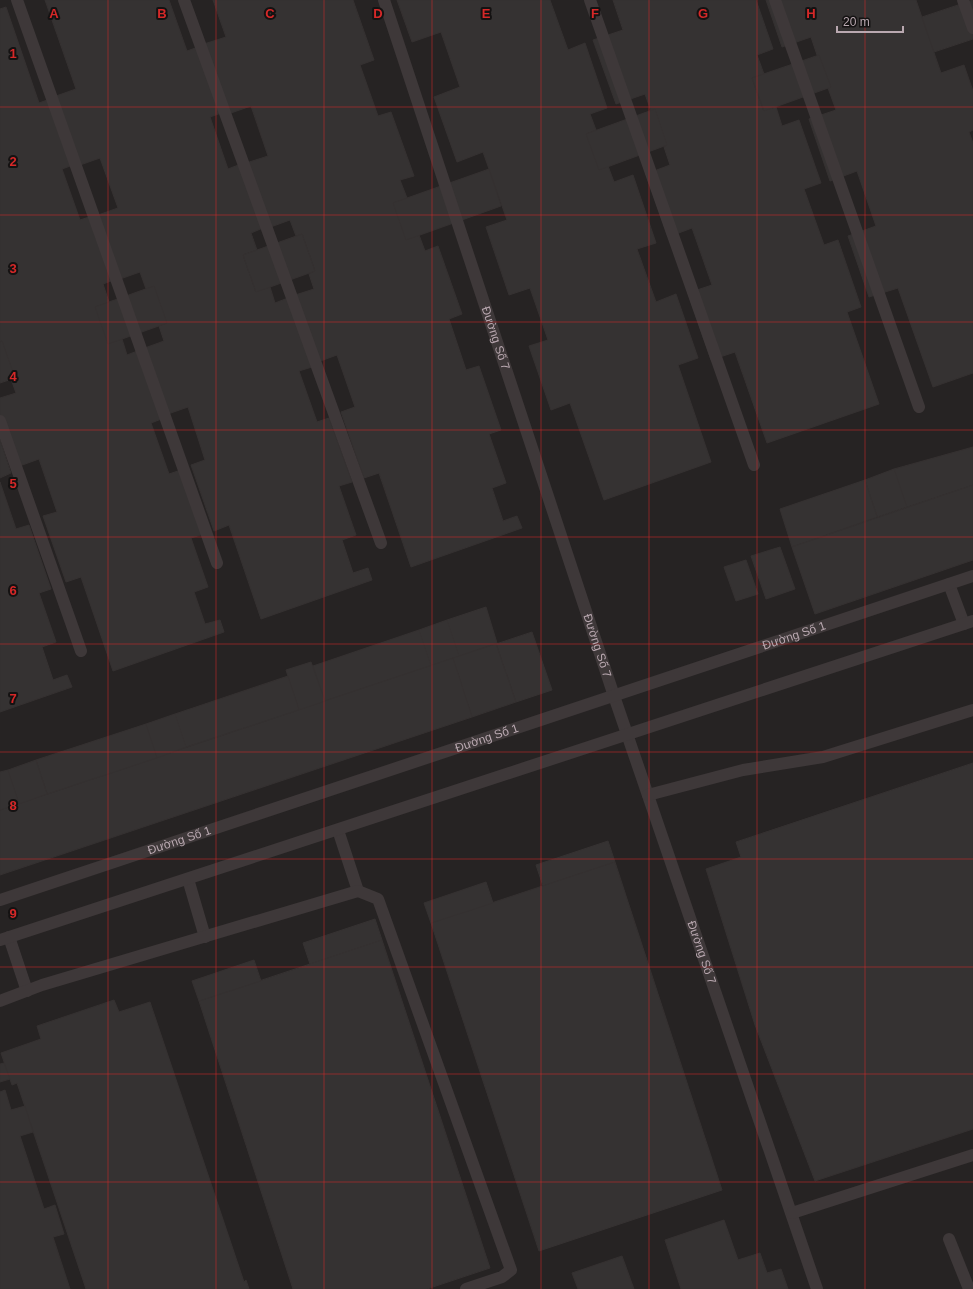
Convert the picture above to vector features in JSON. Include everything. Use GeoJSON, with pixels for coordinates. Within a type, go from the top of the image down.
{"type":"FeatureCollection","features":[{"type":"Feature","properties":{"kind":"lane"},"geometry":{"type":"LineString","coordinates":[[17,0],[217,563]]}},
{"type":"Feature","properties":{"kind":"lane"},"geometry":{"type":"LineString","coordinates":[[184,0],[381,543]]}},
{"type":"Feature","properties":{"kind":"lane","name":"Đường Số 7"},"geometry":{"type":"LineString","coordinates":[[384,0],[614,696],[817,1289]]}},
{"type":"Feature","properties":{"kind":"lane"},"geometry":{"type":"LineString","coordinates":[[590,0],[754,465]]}},
{"type":"Feature","properties":{"kind":"lane"},"geometry":{"type":"LineString","coordinates":[[775,0],[919,407]]}},
{"type":"Feature","properties":{"kind":"lane"},"geometry":{"type":"LineString","coordinates":[[963,0],[973,28]]}},
{"type":"Feature","properties":{"kind":"lane"},"geometry":{"type":"LineString","coordinates":[[0,421],[81,651]]}},
{"type":"Feature","properties":{"kind":"lane","name":"Đường Số 1"},"geometry":{"type":"LineString","coordinates":[[0,900],[973,576]]}},
{"type":"Feature","properties":{"kind":"lane"},"geometry":{"type":"LineString","coordinates":[[27,991],[4,939],[968,622],[950,584]]}},
{"type":"Feature","properties":{"kind":"lane"},"geometry":{"type":"LineString","coordinates":[[648,795],[743,770],[823,757],[973,710]]}},
{"type":"Feature","properties":{"kind":"lane"},"geometry":{"type":"LineString","coordinates":[[338,830],[358,891]]}},
{"type":"Feature","properties":{"kind":"lane"},"geometry":{"type":"LineString","coordinates":[[188,879],[205,937]]}},
{"type":"Feature","properties":{"kind":"lane"},"geometry":{"type":"LineString","coordinates":[[0,1001],[27,991],[358,891],[378,899],[510,1270],[502,1277],[466,1289]]}},
{"type":"Feature","properties":{"kind":"lane"},"geometry":{"type":"LineString","coordinates":[[792,1213],[973,1156]]}},
{"type":"Feature","properties":{"kind":"lane"},"geometry":{"type":"LineString","coordinates":[[949,1239],[969,1289]]}},
{"type":"Feature","properties":{"kind":"shaded area"},"geometry":{"type":"Polygon","coordinates":[[[0,0],[973,0],[973,1289],[0,1289],[0,0]]]}},
{"type":"Feature","properties":{"kind":"building"},"geometry":{"type":"Polygon","coordinates":[[[45,0],[169,0],[187,51],[201,46],[224,112],[210,117],[228,169],[241,164],[263,228],[251,233],[257,250],[243,255],[256,292],[270,287],[275,303],[288,298],[312,367],[299,371],[317,422],[329,418],[352,482],[339,486],[356,535],[342,540],[353,573],[368,568],[372,580],[261,619],[229,525],[214,531],[191,465],[205,460],[188,407],[165,415],[142,349],[164,341],[159,326],[167,323],[154,286],[146,289],[140,272],[120,279],[98,215],[118,208],[100,158],[80,165],[56,96],[76,89],[45,0]]]}},
{"type":"Feature","properties":{"kind":"building"},"geometry":{"type":"Polygon","coordinates":[[[213,0],[353,0],[374,60],[360,65],[378,116],[391,112],[414,176],[400,180],[407,198],[393,203],[406,240],[419,235],[425,251],[438,246],[462,314],[449,319],[466,370],[479,366],[501,430],[489,434],[506,483],[492,488],[503,521],[517,516],[522,528],[411,567],[379,473],[364,478],[341,412],[355,407],[337,355],[312,364],[289,297],[314,289],[309,274],[315,271],[302,234],[296,236],[290,220],[265,229],[243,164],[268,156],[251,106],[228,114],[204,44],[226,37],[213,0]]]}},
{"type":"Feature","properties":{"kind":"building"},"geometry":{"type":"Polygon","coordinates":[[[397,0],[550,0],[568,50],[585,43],[607,108],[590,114],[596,130],[586,134],[599,170],[608,166],[614,182],[633,175],[656,243],[637,249],[656,302],[676,294],[698,358],[678,365],[711,462],[604,500],[570,403],[551,410],[529,346],[548,340],[530,288],[509,295],[486,227],[507,220],[483,152],[457,162],[434,97],[460,87],[441,32],[412,42],[397,0]]]}},
{"type":"Feature","properties":{"kind":"building"},"geometry":{"type":"Polygon","coordinates":[[[613,0],[756,0],[773,49],[757,55],[764,74],[752,78],[764,111],[776,107],[782,126],[799,120],[821,183],[804,189],[824,245],[838,240],[861,307],[847,312],[879,404],[767,443],[735,352],[711,360],[688,293],[712,285],[692,228],[668,237],[646,174],[670,165],[664,147],[667,145],[655,109],[651,111],[645,94],[616,104],[593,40],[623,30],[613,0]]]}},
{"type":"Feature","properties":{"kind":"building"},"geometry":{"type":"Polygon","coordinates":[[[766,0],[916,0],[941,73],[964,65],[973,91],[973,130],[969,132],[973,143],[973,373],[933,387],[898,288],[869,297],[848,236],[876,226],[857,171],[830,181],[809,119],[836,110],[828,88],[831,87],[811,37],[782,47],[766,0]]]}},
{"type":"Feature","properties":{"kind":"building"},"geometry":{"type":"Polygon","coordinates":[[[973,0],[973,39],[934,52],[922,17],[973,0]]]}},
{"type":"Feature","properties":{"kind":"building"},"geometry":{"type":"Polygon","coordinates":[[[6,7],[39,103],[50,99],[73,165],[62,169],[80,220],[89,217],[111,281],[103,284],[109,302],[95,307],[108,344],[122,339],[127,355],[140,350],[164,418],[151,423],[169,474],[181,470],[204,534],[191,538],[208,587],[194,592],[205,624],[220,620],[224,632],[113,671],[81,577],[66,582],[43,516],[57,512],[39,459],[14,468],[0,427],[0,398],[16,393],[11,379],[15,378],[2,341],[0,342],[0,9],[6,7]]]}},
{"type":"Feature","properties":{"kind":"building"},"geometry":{"type":"Polygon","coordinates":[[[819,55],[831,87],[764,111],[752,78],[819,55]]]}},
{"type":"Feature","properties":{"kind":"building"},"geometry":{"type":"Polygon","coordinates":[[[655,109],[667,145],[599,170],[586,134],[655,109]]]}},
{"type":"Feature","properties":{"kind":"building"},"geometry":{"type":"Polygon","coordinates":[[[489,169],[501,206],[406,240],[393,203],[489,169]]]}},
{"type":"Feature","properties":{"kind":"building"},"geometry":{"type":"Polygon","coordinates":[[[302,234],[315,271],[256,292],[243,255],[302,234]]]}},
{"type":"Feature","properties":{"kind":"building"},"geometry":{"type":"Polygon","coordinates":[[[154,286],[167,323],[108,344],[95,307],[154,286]]]}},
{"type":"Feature","properties":{"kind":"building"},"geometry":{"type":"Polygon","coordinates":[[[2,341],[15,378],[0,383],[0,342],[2,341]]]}},
{"type":"Feature","properties":{"kind":"building"},"geometry":{"type":"Polygon","coordinates":[[[0,440],[11,473],[0,478],[0,440]]]}},
{"type":"Feature","properties":{"kind":"building"},"geometry":{"type":"Polygon","coordinates":[[[973,447],[973,485],[907,507],[894,469],[973,447]]]}},
{"type":"Feature","properties":{"kind":"building"},"geometry":{"type":"Polygon","coordinates":[[[894,469],[907,507],[877,517],[865,480],[894,469]]]}},
{"type":"Feature","properties":{"kind":"building"},"geometry":{"type":"Polygon","coordinates":[[[865,480],[877,517],[792,547],[780,509],[865,480]]]}},
{"type":"Feature","properties":{"kind":"building"},"geometry":{"type":"Polygon","coordinates":[[[0,482],[16,529],[29,525],[51,589],[39,593],[56,642],[42,647],[53,680],[67,675],[72,687],[0,712],[0,482]]]}},
{"type":"Feature","properties":{"kind":"building"},"geometry":{"type":"Polygon","coordinates":[[[973,485],[973,560],[815,614],[792,547],[973,485]]]}},
{"type":"Feature","properties":{"kind":"building"},"geometry":{"type":"Polygon","coordinates":[[[780,547],[795,589],[766,599],[751,556],[780,547]]]}},
{"type":"Feature","properties":{"kind":"building"},"geometry":{"type":"Polygon","coordinates":[[[746,560],[758,594],[736,601],[724,567],[746,560]]]}},
{"type":"Feature","properties":{"kind":"building"},"geometry":{"type":"Polygon","coordinates":[[[486,607],[497,643],[459,656],[447,620],[486,607]]]}},
{"type":"Feature","properties":{"kind":"building"},"geometry":{"type":"Polygon","coordinates":[[[447,620],[459,656],[431,666],[419,630],[447,620]]]}},
{"type":"Feature","properties":{"kind":"building"},"geometry":{"type":"Polygon","coordinates":[[[419,630],[431,666],[325,701],[313,666],[419,630]]]}},
{"type":"Feature","properties":{"kind":"building"},"geometry":{"type":"Polygon","coordinates":[[[532,632],[552,690],[516,702],[496,644],[532,632]]]}},
{"type":"Feature","properties":{"kind":"building"},"geometry":{"type":"Polygon","coordinates":[[[496,644],[516,702],[472,717],[453,658],[496,644]]]}},
{"type":"Feature","properties":{"kind":"building"},"geometry":{"type":"Polygon","coordinates":[[[453,658],[472,717],[0,875],[0,810],[453,658]]]}},
{"type":"Feature","properties":{"kind":"building"},"geometry":{"type":"Polygon","coordinates":[[[311,662],[325,701],[299,710],[286,670],[311,662]]]}},
{"type":"Feature","properties":{"kind":"building"},"geometry":{"type":"Polygon","coordinates":[[[288,676],[299,710],[186,747],[175,714],[288,676]]]}},
{"type":"Feature","properties":{"kind":"building"},"geometry":{"type":"Polygon","coordinates":[[[175,714],[186,747],[157,758],[146,724],[175,714]]]}},
{"type":"Feature","properties":{"kind":"building"},"geometry":{"type":"Polygon","coordinates":[[[146,724],[157,758],[47,794],[36,760],[146,724]]]}},
{"type":"Feature","properties":{"kind":"building"},"geometry":{"type":"Polygon","coordinates":[[[36,760],[47,794],[19,804],[8,770],[36,760]]]}},
{"type":"Feature","properties":{"kind":"building"},"geometry":{"type":"Polygon","coordinates":[[[973,763],[973,1129],[815,1181],[755,1025],[706,869],[741,857],[736,842],[973,763]]]}},
{"type":"Feature","properties":{"kind":"building"},"geometry":{"type":"Polygon","coordinates":[[[8,770],[19,804],[0,810],[0,772],[8,770]]]}},
{"type":"Feature","properties":{"kind":"building"},"geometry":{"type":"Polygon","coordinates":[[[608,841],[615,862],[543,886],[536,865],[608,841]]]}},
{"type":"Feature","properties":{"kind":"building"},"geometry":{"type":"Polygon","coordinates":[[[615,862],[722,1190],[539,1251],[431,923],[615,862]]]}},
{"type":"Feature","properties":{"kind":"building"},"geometry":{"type":"Polygon","coordinates":[[[486,882],[493,903],[431,923],[424,903],[486,882]]]}},
{"type":"Feature","properties":{"kind":"building"},"geometry":{"type":"Polygon","coordinates":[[[375,919],[382,940],[310,964],[303,943],[375,919]]]}},
{"type":"Feature","properties":{"kind":"building"},"geometry":{"type":"Polygon","coordinates":[[[382,940],[490,1268],[427,1289],[293,1289],[199,1001],[382,940]]]}},
{"type":"Feature","properties":{"kind":"building"},"geometry":{"type":"Polygon","coordinates":[[[254,960],[261,981],[199,1001],[192,981],[254,960]]]}},
{"type":"Feature","properties":{"kind":"building"},"geometry":{"type":"Polygon","coordinates":[[[114,1000],[119,1012],[150,1002],[244,1282],[246,1280],[249,1289],[86,1289],[17,1083],[12,1085],[1,1053],[41,1039],[37,1026],[114,1000]]]}},
{"type":"Feature","properties":{"kind":"building"},"geometry":{"type":"Polygon","coordinates":[[[4,1063],[10,1079],[0,1082],[0,1064],[4,1063]]]}},
{"type":"Feature","properties":{"kind":"building"},"geometry":{"type":"Polygon","coordinates":[[[5,1090],[11,1110],[25,1106],[33,1132],[20,1136],[44,1209],[55,1205],[64,1234],[53,1237],[70,1289],[0,1289],[0,1092],[5,1090]]]}},
{"type":"Feature","properties":{"kind":"building"},"geometry":{"type":"Polygon","coordinates":[[[724,1220],[738,1260],[760,1253],[767,1273],[781,1269],[788,1289],[681,1289],[665,1240],[724,1220]]]}},
{"type":"Feature","properties":{"kind":"building"},"geometry":{"type":"Polygon","coordinates":[[[622,1256],[634,1289],[578,1289],[572,1273],[622,1256]]]}}]}
